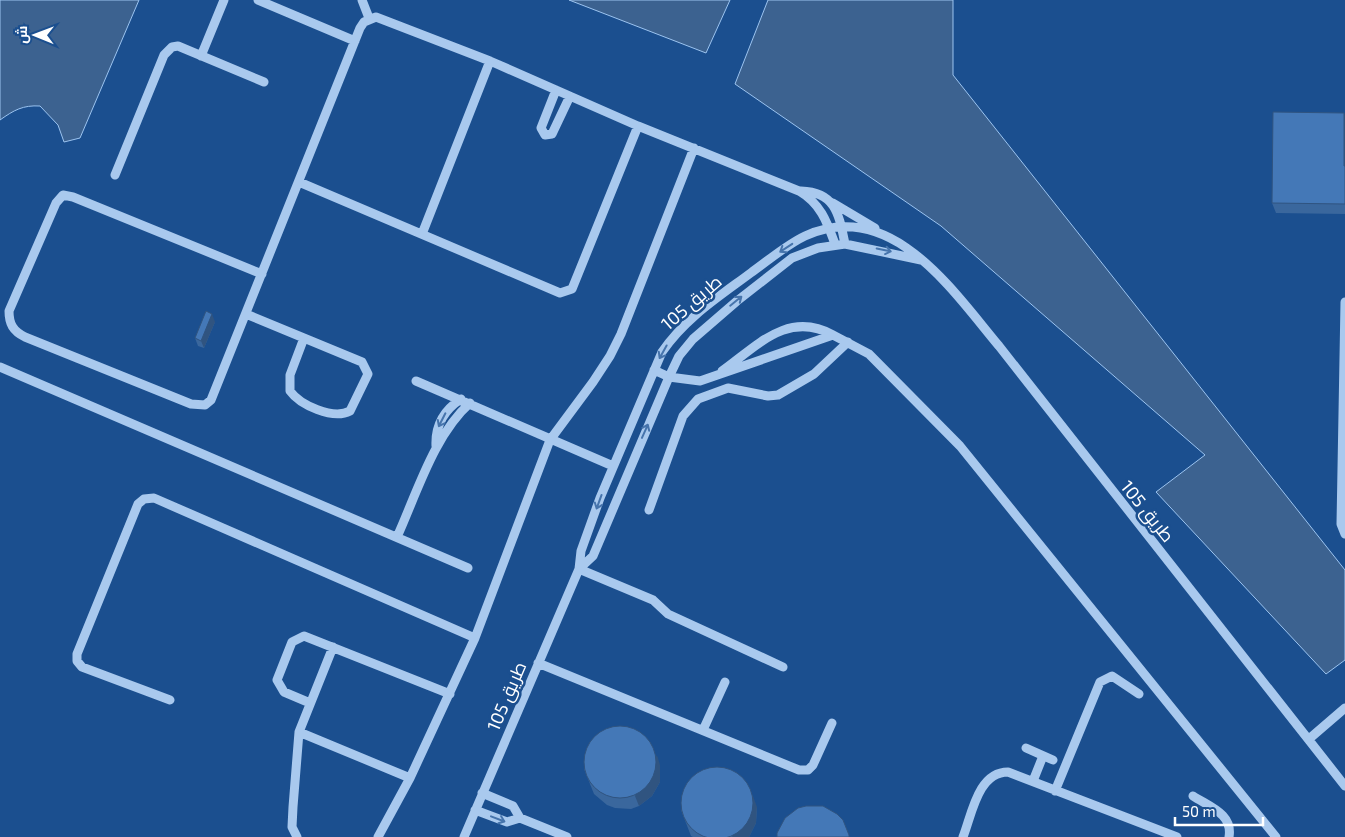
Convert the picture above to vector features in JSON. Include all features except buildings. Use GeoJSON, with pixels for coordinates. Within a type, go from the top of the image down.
{"type":"FeatureCollection","features":[{"type":"Feature","properties":{"kind":"street"},"geometry":{"type":"LineString","coordinates":[[200,56],[224,0]]}},
{"type":"Feature","properties":{"kind":"street"},"geometry":{"type":"LineString","coordinates":[[258,0],[354,42]]}},
{"type":"Feature","properties":{"kind":"street"},"geometry":{"type":"LineString","coordinates":[[362,0],[370,18]]}},
{"type":"Feature","properties":{"kind":"street"},"geometry":{"type":"LineString","coordinates":[[262,274],[74,197],[63,195],[56,203],[9,311],[9,319],[12,327],[25,337],[198,406],[211,400],[246,314],[299,182],[354,42],[364,22],[370,18],[383,19],[490,61],[638,126],[799,191],[818,207],[830,229],[835,244]]}},
{"type":"Feature","properties":{"kind":"street"},"geometry":{"type":"LineString","coordinates":[[115,175],[167,50],[178,46],[264,82]]}},
{"type":"Feature","properties":{"kind":"street"},"geometry":{"type":"LineString","coordinates":[[422,234],[490,61]]}},
{"type":"Feature","properties":{"kind":"street"},"geometry":{"type":"LineString","coordinates":[[556,90],[541,128],[545,134],[552,134],[570,96]]}},
{"type":"Feature","properties":{"kind":"street"},"geometry":{"type":"LineString","coordinates":[[299,182],[560,293],[572,289],[638,126]]}},
{"type":"Feature","properties":{"kind":"street"},"geometry":{"type":"LineString","coordinates":[[378,837],[410,778],[475,638],[550,440],[593,382],[618,341],[694,148]]}},
{"type":"Feature","properties":{"kind":"street"},"geometry":{"type":"LineString","coordinates":[[799,191],[813,192],[891,237]]}},
{"type":"Feature","properties":{"kind":"street"},"geometry":{"type":"LineString","coordinates":[[832,202],[845,244]]}},
{"type":"Feature","properties":{"kind":"street","name":"طريق 105"},"geometry":{"type":"LineString","coordinates":[[464,837],[579,569],[581,551],[619,450],[662,352],[676,332],[709,304],[804,236],[841,228],[858,228],[891,237],[908,247],[923,260],[999,346],[1089,463],[1309,738],[1345,786]]}},
{"type":"Feature","properties":{"kind":"street","name":"طريق 105"},"geometry":{"type":"LineString","coordinates":[[579,569],[593,556],[678,356],[692,339],[792,258],[835,244],[845,244],[923,260]]}},
{"type":"Feature","properties":{"kind":"street"},"geometry":{"type":"LineString","coordinates":[[1345,302],[1341,524],[1345,534]]}},
{"type":"Feature","properties":{"kind":"street"},"geometry":{"type":"LineString","coordinates":[[246,314],[304,338],[362,362],[366,367],[365,380],[350,412],[336,415],[301,401],[290,391],[288,383],[304,338]]}},
{"type":"Feature","properties":{"kind":"street"},"geometry":{"type":"LineString","coordinates":[[714,377],[777,332],[796,326],[821,328],[868,354],[960,446],[1276,837]]}},
{"type":"Feature","properties":{"kind":"street"},"geometry":{"type":"LineString","coordinates":[[654,370],[669,376],[694,381],[714,377],[833,335]]}},
{"type":"Feature","properties":{"kind":"street"},"geometry":{"type":"LineString","coordinates":[[649,510],[684,416],[698,399],[728,388],[768,396],[778,395],[814,374],[848,342]]}},
{"type":"Feature","properties":{"kind":"street"},"geometry":{"type":"LineString","coordinates":[[0,367],[468,568]]}},
{"type":"Feature","properties":{"kind":"street"},"geometry":{"type":"LineString","coordinates":[[416,381],[613,466]]}},
{"type":"Feature","properties":{"kind":"street"},"geometry":{"type":"LineString","coordinates":[[437,448],[439,424],[448,410],[461,399]]}},
{"type":"Feature","properties":{"kind":"street"},"geometry":{"type":"LineString","coordinates":[[397,537],[437,448],[453,421],[470,403]]}},
{"type":"Feature","properties":{"kind":"street"},"geometry":{"type":"LineString","coordinates":[[619,450],[634,456]]}},
{"type":"Feature","properties":{"kind":"street"},"geometry":{"type":"LineString","coordinates":[[170,700],[82,667],[77,661],[77,654],[138,504],[144,499],[154,498],[475,638]]}},
{"type":"Feature","properties":{"kind":"street"},"geometry":{"type":"LineString","coordinates":[[579,569],[653,600],[668,614],[783,666]]}},
{"type":"Feature","properties":{"kind":"street"},"geometry":{"type":"LineString","coordinates":[[310,703],[284,692],[279,687],[278,680],[292,642],[304,636],[450,694]]}},
{"type":"Feature","properties":{"kind":"street"},"geometry":{"type":"LineString","coordinates":[[297,837],[292,827],[299,732],[333,647]]}},
{"type":"Feature","properties":{"kind":"street"},"geometry":{"type":"LineString","coordinates":[[538,663],[799,770],[808,770],[813,765],[832,723]]}},
{"type":"Feature","properties":{"kind":"street"},"geometry":{"type":"LineString","coordinates":[[1055,791],[1100,682],[1112,676],[1139,694]]}},
{"type":"Feature","properties":{"kind":"street"},"geometry":{"type":"LineString","coordinates":[[703,730],[725,682]]}},
{"type":"Feature","properties":{"kind":"street"},"geometry":{"type":"LineString","coordinates":[[1309,738],[1345,708]]}},
{"type":"Feature","properties":{"kind":"street"},"geometry":{"type":"LineString","coordinates":[[299,732],[410,778]]}},
{"type":"Feature","properties":{"kind":"street"},"geometry":{"type":"LineString","coordinates":[[1026,748],[1053,760]]}},
{"type":"Feature","properties":{"kind":"street"},"geometry":{"type":"LineString","coordinates":[[1033,781],[1043,756]]}},
{"type":"Feature","properties":{"kind":"street"},"geometry":{"type":"LineString","coordinates":[[962,837],[988,779],[1001,772],[1008,772],[1177,837]]}},
{"type":"Feature","properties":{"kind":"street"},"geometry":{"type":"LineString","coordinates":[[482,793],[513,806],[520,818],[566,837]]}},
{"type":"Feature","properties":{"kind":"street"},"geometry":{"type":"LineString","coordinates":[[1193,796],[1226,817],[1231,826],[1229,837]]}},
{"type":"Feature","properties":{"kind":"street"},"geometry":{"type":"LineString","coordinates":[[475,810],[507,822],[520,818]]}},
{"type":"Feature","properties":{"kind":"water"},"geometry":{"type":"Polygon","coordinates":[[[0,0],[139,0],[80,138],[64,142],[58,125],[40,106],[29,106],[19,109],[0,120],[0,0]]]}},
{"type":"Feature","properties":{"kind":"water"},"geometry":{"type":"Polygon","coordinates":[[[569,0],[730,0],[706,53],[569,0]]]}},
{"type":"Feature","properties":{"kind":"water"},"geometry":{"type":"Polygon","coordinates":[[[768,0],[953,0],[953,75],[1345,570],[1345,660],[1326,674],[1156,492],[1205,455],[941,226],[735,84],[768,0]]]}}]}
